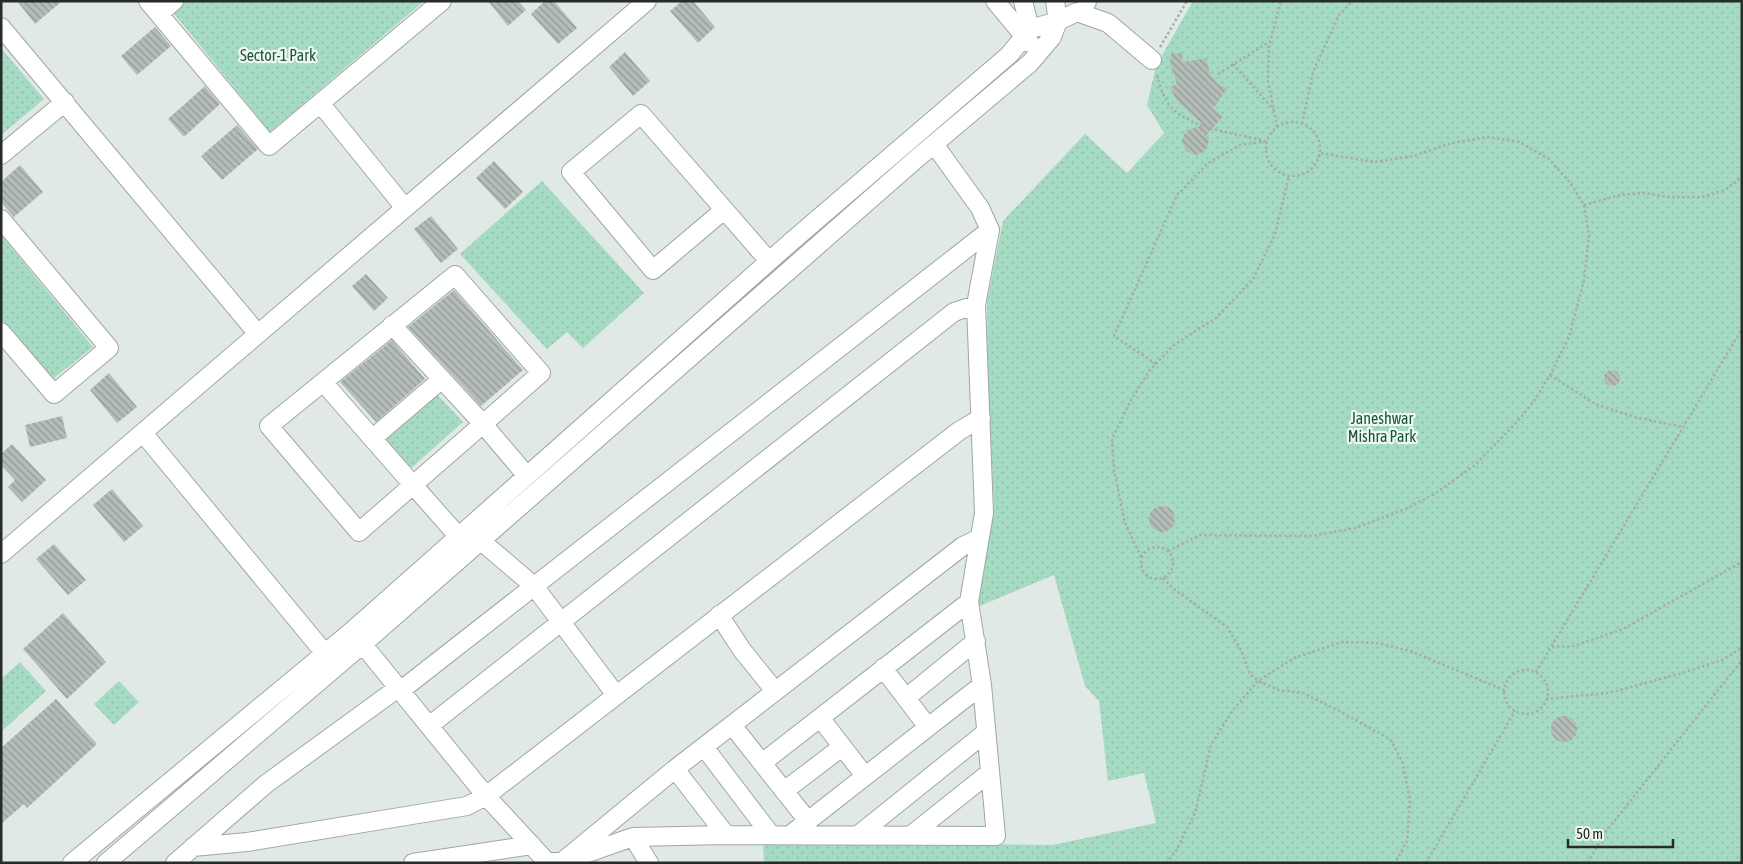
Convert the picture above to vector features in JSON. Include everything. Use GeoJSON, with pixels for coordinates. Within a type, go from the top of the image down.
{"type":"FeatureCollection","features":[{"type":"Feature","properties":{"kind":"street"},"geometry":{"type":"LineString","coordinates":[[174,1],[153,8],[269,146],[442,1]]}},
{"type":"Feature","properties":{"kind":"street"},"geometry":{"type":"LineString","coordinates":[[1,554],[647,1]]}},
{"type":"Feature","properties":{"kind":"street"},"geometry":{"type":"LineString","coordinates":[[996,1],[1027,32],[1038,53]]}},
{"type":"Feature","properties":{"kind":"street"},"geometry":{"type":"LineString","coordinates":[[1023,1],[1027,32]]}},
{"type":"Feature","properties":{"kind":"street"},"geometry":{"type":"LineString","coordinates":[[72,863],[481,541],[934,144],[1030,63],[1052,37],[1058,21],[1055,1]]}},
{"type":"Feature","properties":{"kind":"street"},"geometry":{"type":"LineString","coordinates":[[358,638],[459,537],[769,261],[1009,55],[1027,32],[1058,21],[1085,4],[1152,60]]}},
{"type":"Feature","properties":{"kind":"street"},"geometry":{"type":"LineString","coordinates":[[1,26],[258,334]]}},
{"type":"Feature","properties":{"kind":"street"},"geometry":{"type":"LineString","coordinates":[[1,155],[65,102]]}},
{"type":"Feature","properties":{"kind":"street"},"geometry":{"type":"LineString","coordinates":[[320,103],[405,208]]}},
{"type":"Feature","properties":{"kind":"street"},"geometry":{"type":"LineString","coordinates":[[724,210],[653,270],[571,172],[641,114],[769,261]]}},
{"type":"Feature","properties":{"kind":"street"},"geometry":{"type":"LineString","coordinates":[[552,862],[633,837],[726,835],[996,836],[982,685],[969,602],[978,539],[984,513],[976,305],[990,230],[980,208],[934,144]]}},
{"type":"Feature","properties":{"kind":"street"},"geometry":{"type":"LineString","coordinates":[[1,219],[109,348],[54,394],[1,332]]}},
{"type":"Feature","properties":{"kind":"street"},"geometry":{"type":"LineString","coordinates":[[175,863],[266,784],[399,689],[534,586],[990,230]]}},
{"type":"Feature","properties":{"kind":"street"},"geometry":{"type":"LineString","coordinates":[[455,275],[541,373],[359,532],[269,426],[323,382],[455,275]]}},
{"type":"Feature","properties":{"kind":"street"},"geometry":{"type":"LineString","coordinates":[[429,726],[954,312],[976,305]]}},
{"type":"Feature","properties":{"kind":"street"},"geometry":{"type":"LineString","coordinates":[[392,325],[527,476]]}},
{"type":"Feature","properties":{"kind":"street"},"geometry":{"type":"LineString","coordinates":[[373,438],[442,379]]}},
{"type":"Feature","properties":{"kind":"street"},"geometry":{"type":"LineString","coordinates":[[323,382],[459,537]]}},
{"type":"Feature","properties":{"kind":"street"},"geometry":{"type":"LineString","coordinates":[[193,847],[247,842],[467,806],[486,796],[959,431],[980,418]]}},
{"type":"Feature","properties":{"kind":"street"},"geometry":{"type":"LineString","coordinates":[[143,433],[330,661]]}},
{"type":"Feature","properties":{"kind":"street"},"geometry":{"type":"LineString","coordinates":[[552,862],[963,546],[978,539]]}},
{"type":"Feature","properties":{"kind":"street"},"geometry":{"type":"LineString","coordinates":[[481,541],[534,586],[616,695]]}},
{"type":"Feature","properties":{"kind":"street"},"geometry":{"type":"LineString","coordinates":[[762,763],[969,602]]}},
{"type":"Feature","properties":{"kind":"street"},"geometry":{"type":"LineString","coordinates":[[719,615],[742,650],[775,691]]}},
{"type":"Feature","properties":{"kind":"street"},"geometry":{"type":"LineString","coordinates":[[358,638],[486,796],[532,845],[552,862]]}},
{"type":"Feature","properties":{"kind":"street"},"geometry":{"type":"LineString","coordinates":[[906,698],[976,641]]}},
{"type":"Feature","properties":{"kind":"street"},"geometry":{"type":"LineString","coordinates":[[106,863],[330,661]]}},
{"type":"Feature","properties":{"kind":"street"},"geometry":{"type":"LineString","coordinates":[[883,668],[928,727]]}},
{"type":"Feature","properties":{"kind":"street"},"geometry":{"type":"LineString","coordinates":[[790,835],[982,685]]}},
{"type":"Feature","properties":{"kind":"street"},"geometry":{"type":"LineString","coordinates":[[821,719],[865,776]]}},
{"type":"Feature","properties":{"kind":"street"},"geometry":{"type":"LineString","coordinates":[[732,725],[808,821]]}},
{"type":"Feature","properties":{"kind":"street"},"geometry":{"type":"LineString","coordinates":[[857,836],[986,732]]}},
{"type":"Feature","properties":{"kind":"street"},"geometry":{"type":"LineString","coordinates":[[704,747],[771,835]]}},
{"type":"Feature","properties":{"kind":"street"},"geometry":{"type":"LineString","coordinates":[[784,791],[842,747]]}},
{"type":"Feature","properties":{"kind":"street"},"geometry":{"type":"LineString","coordinates":[[675,769],[726,835]]}},
{"type":"Feature","properties":{"kind":"street"},"geometry":{"type":"LineString","coordinates":[[910,836],[989,772]]}},
{"type":"Feature","properties":{"kind":"street"},"geometry":{"type":"LineString","coordinates":[[633,837],[649,863]]}},
{"type":"Feature","properties":{"kind":"street"},"geometry":{"type":"LineString","coordinates":[[413,863],[532,845]]}},
{"type":"Feature","properties":{"kind":"path"},"geometry":{"type":"LineString","coordinates":[[1188,1],[1152,60],[1160,89],[1171,107],[1190,121],[1216,130],[1268,141]]}},
{"type":"Feature","properties":{"kind":"path"},"geometry":{"type":"LineString","coordinates":[[1277,127],[1268,80],[1270,41],[1281,1]]}},
{"type":"Feature","properties":{"kind":"path"},"geometry":{"type":"LineString","coordinates":[[1302,124],[1313,72],[1339,16],[1352,1]]}},
{"type":"Feature","properties":{"kind":"path"},"geometry":{"type":"LineString","coordinates":[[1218,74],[1270,41]]}},
{"type":"Feature","properties":{"kind":"path"},"geometry":{"type":"LineString","coordinates":[[1233,64],[1274,110]]}},
{"type":"Feature","properties":{"kind":"path"},"geometry":{"type":"LineString","coordinates":[[1287,123],[1302,124],[1315,133],[1320,153],[1316,163],[1309,171],[1300,175],[1289,176],[1279,172],[1272,165],[1267,155],[1268,141],[1270,135],[1277,127],[1287,123]]}},
{"type":"Feature","properties":{"kind":"path"},"geometry":{"type":"LineString","coordinates":[[1168,551],[1200,535],[1313,536],[1355,528],[1408,508],[1436,492],[1475,465],[1528,408],[1550,375],[1569,337],[1584,280],[1589,236],[1584,205],[1571,184],[1549,159],[1519,142],[1488,137],[1452,143],[1413,156],[1374,162],[1320,153]]}},
{"type":"Feature","properties":{"kind":"path"},"geometry":{"type":"LineString","coordinates":[[1156,364],[1114,336],[1177,195],[1208,163],[1240,145],[1268,141]]}},
{"type":"Feature","properties":{"kind":"path"},"geometry":{"type":"LineString","coordinates":[[1141,557],[1150,548],[1162,547],[1168,551],[1173,562],[1172,569],[1163,578],[1157,579],[1145,574],[1141,569],[1141,557],[1126,523],[1114,470],[1112,439],[1131,400],[1150,370],[1174,345],[1216,318],[1253,279],[1275,234],[1289,176]]}},
{"type":"Feature","properties":{"kind":"path"},"geometry":{"type":"LineString","coordinates":[[1584,205],[1620,195],[1644,193],[1668,197],[1702,197],[1725,190],[1742,177]]}},
{"type":"Feature","properties":{"kind":"path"},"geometry":{"type":"LineString","coordinates":[[1536,672],[1742,329]]}},
{"type":"Feature","properties":{"kind":"path"},"geometry":{"type":"LineString","coordinates":[[1550,375],[1595,404],[1638,418],[1684,428]]}},
{"type":"Feature","properties":{"kind":"path"},"geometry":{"type":"LineString","coordinates":[[1550,647],[1574,646],[1623,629],[1742,562]]}},
{"type":"Feature","properties":{"kind":"path"},"geometry":{"type":"LineString","coordinates":[[1163,578],[1175,590],[1227,627],[1241,650],[1250,674],[1258,681],[1279,690],[1303,693],[1390,739],[1402,761],[1410,799],[1408,841],[1395,863]]}},
{"type":"Feature","properties":{"kind":"path"},"geometry":{"type":"LineString","coordinates":[[1166,863],[1176,851],[1195,812],[1211,745],[1232,711],[1258,681],[1294,658],[1342,642],[1378,643],[1410,651],[1504,690]]}},
{"type":"Feature","properties":{"kind":"path"},"geometry":{"type":"LineString","coordinates":[[1546,699],[1608,693],[1722,660],[1742,648]]}},
{"type":"Feature","properties":{"kind":"path"},"geometry":{"type":"LineString","coordinates":[[1588,863],[1604,834],[1742,660]]}},
{"type":"Feature","properties":{"kind":"path"},"geometry":{"type":"LineString","coordinates":[[1527,670],[1536,672],[1542,678],[1548,694],[1540,708],[1532,713],[1524,714],[1515,711],[1509,706],[1504,698],[1504,690],[1506,682],[1511,675],[1527,670]]}},
{"type":"Feature","properties":{"kind":"path"},"geometry":{"type":"LineString","coordinates":[[1426,863],[1515,711]]}},
{"type":"Feature","properties":{"kind":"green space","name":"Sector-1 Park"},"geometry":{"type":"Polygon","coordinates":[[[183,1],[424,1],[270,132],[172,11],[183,1]]]}},
{"type":"Feature","properties":{"kind":"green space","name":"Janeshwar Mishra Park"},"geometry":{"type":"Polygon","coordinates":[[[1193,1],[1742,1],[1742,863],[764,863],[763,844],[834,842],[1053,845],[1156,823],[1144,773],[1108,781],[1099,701],[1085,686],[1054,575],[975,608],[994,507],[988,379],[987,301],[1003,221],[1085,134],[1127,173],[1164,133],[1147,105],[1156,66],[1193,1]]]}},
{"type":"Feature","properties":{"kind":"green space"},"geometry":{"type":"Polygon","coordinates":[[[1,48],[44,99],[1,135],[1,48]]]}},
{"type":"Feature","properties":{"kind":"green space"},"geometry":{"type":"Polygon","coordinates":[[[542,181],[644,293],[583,348],[567,332],[547,349],[460,254],[542,181]]]}},
{"type":"Feature","properties":{"kind":"green space"},"geometry":{"type":"Polygon","coordinates":[[[1,235],[93,347],[53,379],[1,319],[1,235]]]}},
{"type":"Feature","properties":{"kind":"green space"},"geometry":{"type":"Polygon","coordinates":[[[434,391],[463,422],[409,470],[381,437],[434,391]]]}},
{"type":"Feature","properties":{"kind":"green space"},"geometry":{"type":"Polygon","coordinates":[[[20,662],[46,691],[1,732],[1,679],[20,662]]]}},
{"type":"Feature","properties":{"kind":"green space"},"geometry":{"type":"Polygon","coordinates":[[[119,681],[139,702],[114,725],[94,704],[119,681]]]}},
{"type":"Feature","properties":{"kind":"building"},"geometry":{"type":"Polygon","coordinates":[[[17,1],[62,1],[35,24],[17,1]]]}},
{"type":"Feature","properties":{"kind":"building"},"geometry":{"type":"Polygon","coordinates":[[[488,1],[518,1],[526,10],[508,26],[488,1]]]}},
{"type":"Feature","properties":{"kind":"building"},"geometry":{"type":"Polygon","coordinates":[[[545,1],[554,1],[577,28],[558,44],[531,14],[545,1]]]}},
{"type":"Feature","properties":{"kind":"building"},"geometry":{"type":"Polygon","coordinates":[[[682,1],[693,1],[715,27],[698,43],[670,11],[682,1]]]}},
{"type":"Feature","properties":{"kind":"building"},"geometry":{"type":"Polygon","coordinates":[[[155,27],[171,46],[137,75],[121,56],[155,27]]]}},
{"type":"Feature","properties":{"kind":"building"},"geometry":{"type":"Polygon","coordinates":[[[625,52],[650,81],[633,96],[609,67],[625,52]]]}},
{"type":"Feature","properties":{"kind":"building"},"geometry":{"type":"Polygon","coordinates":[[[1182,53],[1183,62],[1206,58],[1210,74],[1217,83],[1227,89],[1213,109],[1223,116],[1206,136],[1209,141],[1205,151],[1196,155],[1186,151],[1182,140],[1186,131],[1203,125],[1177,101],[1170,87],[1177,84],[1170,63],[1171,54],[1182,53]]]}},
{"type":"Feature","properties":{"kind":"building"},"geometry":{"type":"Polygon","coordinates":[[[205,86],[220,104],[184,137],[168,119],[205,86]]]}},
{"type":"Feature","properties":{"kind":"building"},"geometry":{"type":"Polygon","coordinates":[[[237,125],[258,149],[222,180],[201,156],[237,125]]]}},
{"type":"Feature","properties":{"kind":"building"},"geometry":{"type":"Polygon","coordinates":[[[494,161],[523,192],[505,209],[476,178],[494,161]]]}},
{"type":"Feature","properties":{"kind":"building"},"geometry":{"type":"Polygon","coordinates":[[[20,165],[43,192],[14,217],[1,202],[1,182],[20,165]]]}},
{"type":"Feature","properties":{"kind":"building"},"geometry":{"type":"Polygon","coordinates":[[[431,216],[458,249],[441,263],[414,229],[431,216]]]}},
{"type":"Feature","properties":{"kind":"building"},"geometry":{"type":"Polygon","coordinates":[[[366,274],[388,298],[374,311],[352,286],[366,274]]]}},
{"type":"Feature","properties":{"kind":"building"},"geometry":{"type":"Polygon","coordinates":[[[454,290],[523,370],[481,406],[408,327],[454,290]]]}},
{"type":"Feature","properties":{"kind":"building"},"geometry":{"type":"Polygon","coordinates":[[[392,340],[425,379],[376,422],[340,382],[392,340]]]}},
{"type":"Feature","properties":{"kind":"building"},"geometry":{"type":"Polygon","coordinates":[[[1609,370],[1615,370],[1620,375],[1618,384],[1609,386],[1604,381],[1604,375],[1609,370]]]}},
{"type":"Feature","properties":{"kind":"building"},"geometry":{"type":"Polygon","coordinates":[[[109,373],[137,407],[117,423],[90,390],[109,373]]]}},
{"type":"Feature","properties":{"kind":"building"},"geometry":{"type":"Polygon","coordinates":[[[62,416],[67,438],[30,447],[25,425],[62,416]]]}},
{"type":"Feature","properties":{"kind":"building"},"geometry":{"type":"Polygon","coordinates":[[[12,444],[46,480],[22,502],[8,487],[15,480],[1,465],[1,454],[12,444]]]}},
{"type":"Feature","properties":{"kind":"building"},"geometry":{"type":"Polygon","coordinates":[[[112,489],[143,526],[124,542],[93,505],[112,489]]]}},
{"type":"Feature","properties":{"kind":"building"},"geometry":{"type":"Polygon","coordinates":[[[1162,506],[1171,510],[1175,519],[1171,528],[1162,532],[1153,528],[1149,519],[1153,510],[1162,506]]]}},
{"type":"Feature","properties":{"kind":"building"},"geometry":{"type":"Polygon","coordinates":[[[54,544],[86,580],[68,595],[36,559],[54,544]]]}},
{"type":"Feature","properties":{"kind":"building"},"geometry":{"type":"Polygon","coordinates":[[[63,613],[106,662],[67,699],[23,649],[63,613]]]}},
{"type":"Feature","properties":{"kind":"building"},"geometry":{"type":"Polygon","coordinates":[[[56,699],[97,744],[27,808],[24,804],[1,824],[1,748],[56,699]]]}},
{"type":"Feature","properties":{"kind":"building"},"geometry":{"type":"Polygon","coordinates":[[[1564,716],[1573,720],[1577,729],[1573,738],[1564,742],[1555,738],[1551,729],[1555,720],[1564,716]]]}}]}
